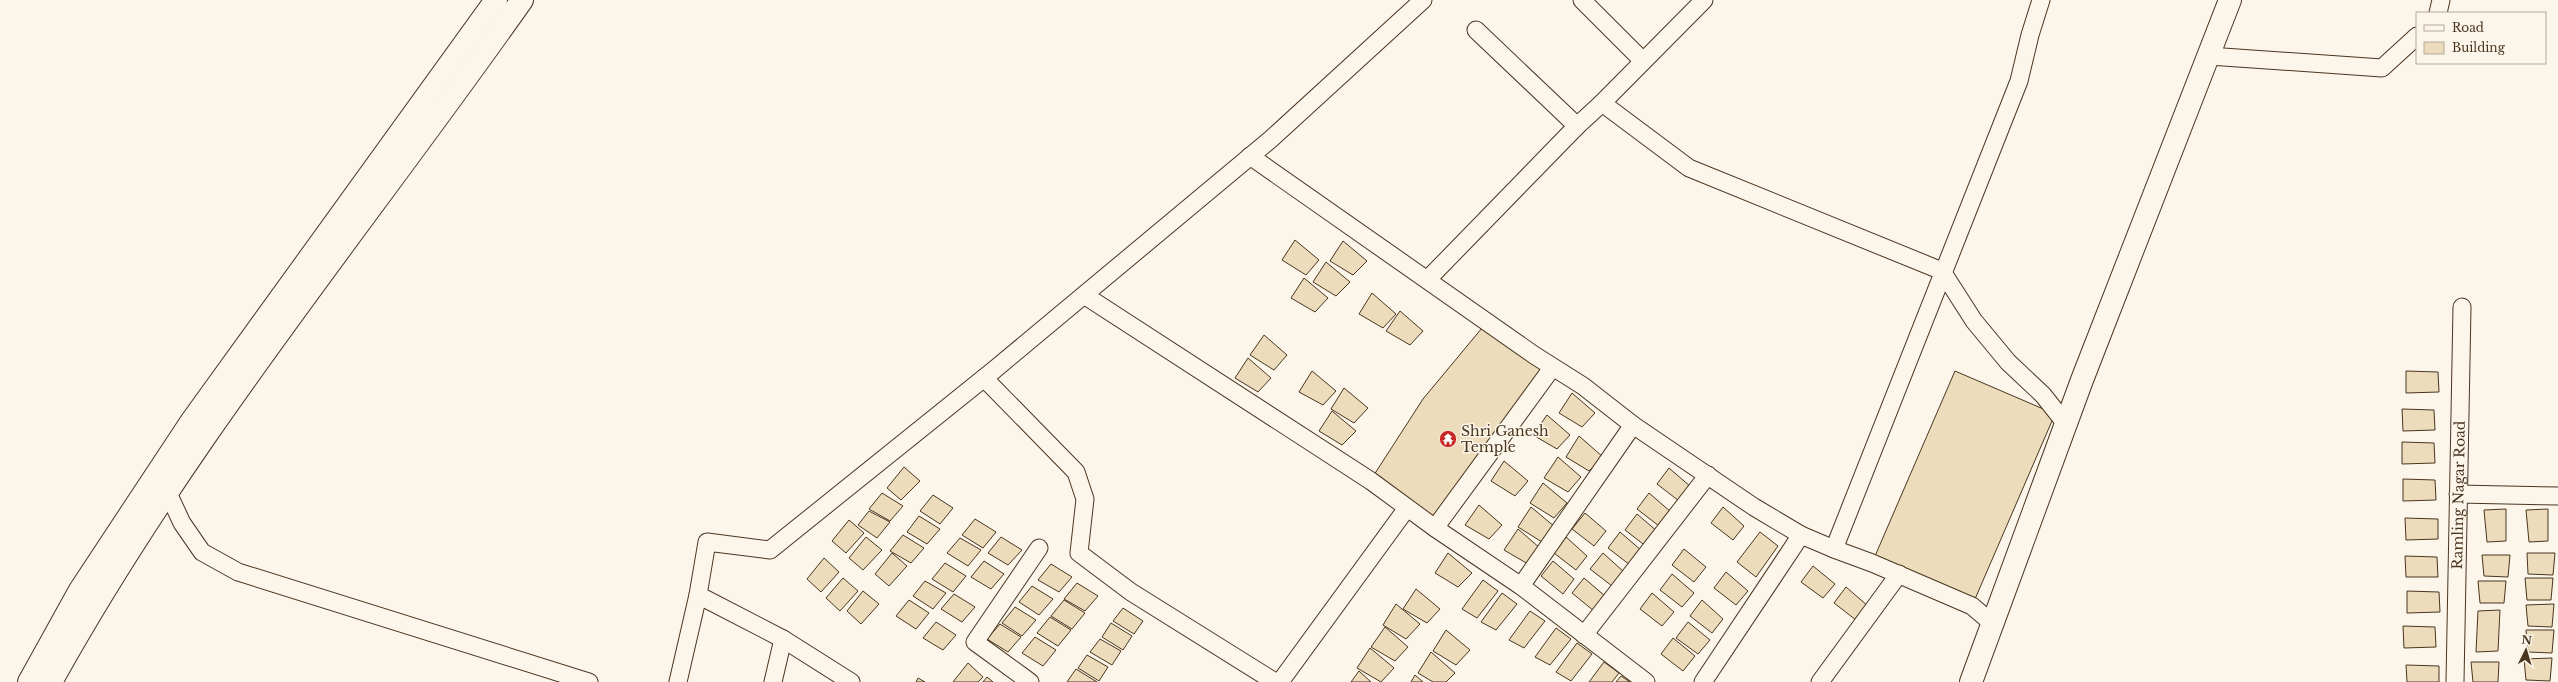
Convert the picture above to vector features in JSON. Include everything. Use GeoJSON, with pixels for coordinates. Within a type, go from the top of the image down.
{"type":"FeatureCollection","features":[{"type":"Feature","properties":{"kind":"street"},"geometry":{"type":"LineString","coordinates":[[29,682],[80,590],[191,422],[496,0]]}},
{"type":"Feature","properties":{"kind":"street"},"geometry":{"type":"LineString","coordinates":[[51,682],[105,588],[253,369],[522,0]]}},
{"type":"Feature","properties":{"kind":"street"},"geometry":{"type":"LineString","coordinates":[[678,682],[698,595],[707,542],[770,550],[984,378],[1250,156],[1423,0]]}},
{"type":"Feature","properties":{"kind":"street"},"geometry":{"type":"LineString","coordinates":[[1582,0],[1643,61]]}},
{"type":"Feature","properties":{"kind":"street"},"geometry":{"type":"LineString","coordinates":[[1428,279],[1576,126],[1602,103],[1704,0]]}},
{"type":"Feature","properties":{"kind":"street"},"geometry":{"type":"LineString","coordinates":[[1834,549],[1942,271],[2019,81],[2030,35],[2041,0]]}},
{"type":"Feature","properties":{"kind":"street"},"geometry":{"type":"LineString","coordinates":[[1971,682],[2066,424],[2230,0]]}},
{"type":"Feature","properties":{"kind":"street"},"geometry":{"type":"LineString","coordinates":[[2438,12],[2441,0]]}},
{"type":"Feature","properties":{"kind":"street"},"geometry":{"type":"LineString","coordinates":[[1476,30],[1576,126]]}},
{"type":"Feature","properties":{"kind":"street"},"geometry":{"type":"LineString","coordinates":[[2209,56],[2382,68],[2416,37]]}},
{"type":"Feature","properties":{"kind":"street"},"geometry":{"type":"LineString","coordinates":[[1602,103],[1689,168],[1942,271],[1974,321],[2008,362],[2043,395],[2066,424]]}},
{"type":"Feature","properties":{"kind":"street"},"geometry":{"type":"LineString","coordinates":[[1250,156],[1428,279],[1552,368],[1583,386],[1632,425],[1754,507],[1801,535],[1899,574],[1972,606],[1992,623]]}},
{"type":"Feature","properties":{"kind":"street"},"geometry":{"type":"LineString","coordinates":[[1084,295],[1371,481],[1435,528],[1520,586],[1646,682]]}},
{"type":"Feature","properties":{"kind":"street","name":"Ramling Nagar Road"},"geometry":{"type":"LineString","coordinates":[[2455,682],[2462,307]]}},
{"type":"Feature","properties":{"kind":"street"},"geometry":{"type":"LineString","coordinates":[[1435,528],[1552,368]]}},
{"type":"Feature","properties":{"kind":"street"},"geometry":{"type":"LineString","coordinates":[[984,378],[1076,472],[1085,500],[1079,553],[1131,592],[1275,682]]}},
{"type":"Feature","properties":{"kind":"street"},"geometry":{"type":"LineString","coordinates":[[1520,586],[1632,425]]}},
{"type":"Feature","properties":{"kind":"street"},"geometry":{"type":"LineString","coordinates":[[1584,635],[1708,475]]}},
{"type":"Feature","properties":{"kind":"street"},"geometry":{"type":"LineString","coordinates":[[168,494],[182,523],[202,552],[238,572],[589,682]]}},
{"type":"Feature","properties":{"kind":"street"},"geometry":{"type":"LineString","coordinates":[[2458,494],[2558,496]]}},
{"type":"Feature","properties":{"kind":"street"},"geometry":{"type":"LineString","coordinates":[[1280,682],[1407,508]]}},
{"type":"Feature","properties":{"kind":"street"},"geometry":{"type":"LineString","coordinates":[[1703,682],[1801,535]]}},
{"type":"Feature","properties":{"kind":"street"},"geometry":{"type":"LineString","coordinates":[[1030,682],[975,642],[1039,548]]}},
{"type":"Feature","properties":{"kind":"street"},"geometry":{"type":"LineString","coordinates":[[1820,682],[1899,574]]}},
{"type":"Feature","properties":{"kind":"street"},"geometry":{"type":"LineString","coordinates":[[698,595],[783,639],[846,681]]}},
{"type":"Feature","properties":{"kind":"street"},"geometry":{"type":"LineString","coordinates":[[773,682],[783,639]]}},
{"type":"Feature","properties":{"kind":"building"},"geometry":{"type":"Polygon","coordinates":[[[1295,240],[1319,260],[1306,275],[1282,260],[1295,240]]]}},
{"type":"Feature","properties":{"kind":"building"},"geometry":{"type":"Polygon","coordinates":[[[1343,241],[1367,261],[1353,275],[1330,261],[1343,241]]]}},
{"type":"Feature","properties":{"kind":"building"},"geometry":{"type":"Polygon","coordinates":[[[1326,262],[1350,282],[1336,296],[1313,282],[1326,262]]]}},
{"type":"Feature","properties":{"kind":"building"},"geometry":{"type":"Polygon","coordinates":[[[1304,278],[1328,298],[1315,312],[1291,298],[1304,278]]]}},
{"type":"Feature","properties":{"kind":"building"},"geometry":{"type":"Polygon","coordinates":[[[1372,293],[1396,314],[1383,328],[1359,314],[1372,293]]]}},
{"type":"Feature","properties":{"kind":"building"},"geometry":{"type":"Polygon","coordinates":[[[1400,311],[1423,331],[1410,345],[1386,331],[1400,311]]]}},
{"type":"Feature","properties":{"kind":"building","name":"Shri Ganesh Temple"},"geometry":{"type":"Polygon","coordinates":[[[1487,322],[1551,368],[1436,525],[1372,478],[1423,399],[1487,322]]]}},
{"type":"Feature","properties":{"kind":"building"},"geometry":{"type":"Polygon","coordinates":[[[1264,335],[1287,355],[1274,370],[1250,355],[1264,335]]]}},
{"type":"Feature","properties":{"kind":"building"},"geometry":{"type":"Polygon","coordinates":[[[1248,358],[1271,378],[1258,392],[1235,378],[1248,358]]]}},
{"type":"Feature","properties":{"kind":"building"},"geometry":{"type":"Polygon","coordinates":[[[1312,371],[1336,391],[1323,405],[1299,392],[1312,371]]]}},
{"type":"Feature","properties":{"kind":"building"},"geometry":{"type":"Polygon","coordinates":[[[1955,371],[2055,414],[1972,606],[1872,563],[1955,371]]]}},
{"type":"Feature","properties":{"kind":"building"},"geometry":{"type":"Polygon","coordinates":[[[2406,371],[2438,372],[2439,392],[2406,393],[2406,371]]]}},
{"type":"Feature","properties":{"kind":"building"},"geometry":{"type":"Polygon","coordinates":[[[1344,388],[1368,408],[1354,423],[1331,409],[1344,388]]]}},
{"type":"Feature","properties":{"kind":"building"},"geometry":{"type":"Polygon","coordinates":[[[1572,393],[1595,413],[1582,427],[1559,413],[1572,393]]]}},
{"type":"Feature","properties":{"kind":"building"},"geometry":{"type":"Polygon","coordinates":[[[2402,409],[2434,410],[2435,430],[2403,431],[2402,409]]]}},
{"type":"Feature","properties":{"kind":"building"},"geometry":{"type":"Polygon","coordinates":[[[1332,411],[1356,431],[1342,445],[1319,431],[1332,411]]]}},
{"type":"Feature","properties":{"kind":"building"},"geometry":{"type":"Polygon","coordinates":[[[1547,415],[1570,435],[1557,449],[1533,435],[1547,415]]]}},
{"type":"Feature","properties":{"kind":"building"},"geometry":{"type":"Polygon","coordinates":[[[1579,436],[1603,457],[1589,471],[1566,457],[1579,436]]]}},
{"type":"Feature","properties":{"kind":"building"},"geometry":{"type":"Polygon","coordinates":[[[2402,442],[2434,443],[2435,463],[2402,464],[2402,442]]]}},
{"type":"Feature","properties":{"kind":"building"},"geometry":{"type":"Polygon","coordinates":[[[1558,457],[1581,477],[1568,492],[1544,478],[1558,457]]]}},
{"type":"Feature","properties":{"kind":"building"},"geometry":{"type":"Polygon","coordinates":[[[1504,461],[1528,481],[1515,496],[1491,481],[1504,461]]]}},
{"type":"Feature","properties":{"kind":"building"},"geometry":{"type":"Polygon","coordinates":[[[904,467],[920,481],[901,500],[887,488],[904,467]]]}},
{"type":"Feature","properties":{"kind":"building"},"geometry":{"type":"Polygon","coordinates":[[[1669,468],[1691,487],[1679,501],[1657,484],[1669,468]]]}},
{"type":"Feature","properties":{"kind":"building"},"geometry":{"type":"Polygon","coordinates":[[[2403,479],[2435,480],[2436,500],[2403,501],[2403,479]]]}},
{"type":"Feature","properties":{"kind":"building"},"geometry":{"type":"Polygon","coordinates":[[[1543,483],[1567,503],[1554,518],[1530,503],[1543,483]]]}},
{"type":"Feature","properties":{"kind":"building"},"geometry":{"type":"Polygon","coordinates":[[[882,493],[903,506],[890,521],[869,509],[882,493]]]}},
{"type":"Feature","properties":{"kind":"building"},"geometry":{"type":"Polygon","coordinates":[[[1649,493],[1671,512],[1659,526],[1637,509],[1649,493]]]}},
{"type":"Feature","properties":{"kind":"building"},"geometry":{"type":"Polygon","coordinates":[[[933,495],[953,508],[940,524],[920,511],[933,495]]]}},
{"type":"Feature","properties":{"kind":"building"},"geometry":{"type":"Polygon","coordinates":[[[1479,505],[1502,525],[1489,539],[1465,525],[1479,505]]]}},
{"type":"Feature","properties":{"kind":"building"},"geometry":{"type":"Polygon","coordinates":[[[1531,507],[1555,527],[1542,542],[1518,527],[1531,507]]]}},
{"type":"Feature","properties":{"kind":"building"},"geometry":{"type":"Polygon","coordinates":[[[1723,507],[1744,526],[1733,540],[1711,523],[1723,507]]]}},
{"type":"Feature","properties":{"kind":"building"},"geometry":{"type":"Polygon","coordinates":[[[2506,509],[2506,541],[2487,542],[2484,510],[2506,509]]]}},
{"type":"Feature","properties":{"kind":"building"},"geometry":{"type":"Polygon","coordinates":[[[2548,509],[2548,541],[2529,542],[2526,510],[2548,509]]]}},
{"type":"Feature","properties":{"kind":"building"},"geometry":{"type":"Polygon","coordinates":[[[869,511],[890,522],[877,538],[858,525],[869,511]]]}},
{"type":"Feature","properties":{"kind":"building"},"geometry":{"type":"Polygon","coordinates":[[[1585,513],[1606,531],[1594,546],[1572,529],[1585,513]]]}},
{"type":"Feature","properties":{"kind":"building"},"geometry":{"type":"Polygon","coordinates":[[[1637,514],[1658,532],[1647,547],[1625,530],[1637,514]]]}},
{"type":"Feature","properties":{"kind":"building"},"geometry":{"type":"Polygon","coordinates":[[[919,516],[940,529],[927,544],[907,532],[919,516]]]}},
{"type":"Feature","properties":{"kind":"building"},"geometry":{"type":"Polygon","coordinates":[[[2405,518],[2438,519],[2438,539],[2406,540],[2405,518]]]}},
{"type":"Feature","properties":{"kind":"building"},"geometry":{"type":"Polygon","coordinates":[[[975,519],[996,532],[983,548],[962,535],[975,519]]]}},
{"type":"Feature","properties":{"kind":"building"},"geometry":{"type":"Polygon","coordinates":[[[849,520],[864,533],[846,553],[832,541],[849,520]]]}},
{"type":"Feature","properties":{"kind":"building"},"geometry":{"type":"Polygon","coordinates":[[[1518,529],[1541,549],[1528,564],[1504,550],[1518,529]]]}},
{"type":"Feature","properties":{"kind":"building"},"geometry":{"type":"Polygon","coordinates":[[[1620,532],[1642,551],[1630,565],[1608,548],[1620,532]]]}},
{"type":"Feature","properties":{"kind":"building"},"geometry":{"type":"Polygon","coordinates":[[[1760,532],[1778,546],[1756,577],[1737,562],[1760,532]]]}},
{"type":"Feature","properties":{"kind":"building"},"geometry":{"type":"Polygon","coordinates":[[[903,535],[924,548],[911,563],[890,551],[903,535]]]}},
{"type":"Feature","properties":{"kind":"building"},"geometry":{"type":"Polygon","coordinates":[[[866,537],[882,550],[863,570],[849,558],[866,537]]]}},
{"type":"Feature","properties":{"kind":"building"},"geometry":{"type":"Polygon","coordinates":[[[1001,537],[1022,550],[1008,565],[988,553],[1001,537]]]}},
{"type":"Feature","properties":{"kind":"building"},"geometry":{"type":"Polygon","coordinates":[[[1566,537],[1587,556],[1576,570],[1554,553],[1566,537]]]}},
{"type":"Feature","properties":{"kind":"building"},"geometry":{"type":"Polygon","coordinates":[[[960,538],[981,550],[968,566],[947,553],[960,538]]]}},
{"type":"Feature","properties":{"kind":"building"},"geometry":{"type":"Polygon","coordinates":[[[1684,549],[1706,567],[1694,582],[1672,565],[1684,549]]]}},
{"type":"Feature","properties":{"kind":"building"},"geometry":{"type":"Polygon","coordinates":[[[892,553],[907,566],[889,586],[875,574],[892,553]]]}},
{"type":"Feature","properties":{"kind":"building"},"geometry":{"type":"Polygon","coordinates":[[[1448,553],[1472,573],[1458,587],[1435,573],[1448,553]]]}},
{"type":"Feature","properties":{"kind":"building"},"geometry":{"type":"Polygon","coordinates":[[[1603,553],[1624,572],[1612,586],[1590,569],[1603,553]]]}},
{"type":"Feature","properties":{"kind":"building"},"geometry":{"type":"Polygon","coordinates":[[[2527,553],[2555,553],[2553,575],[2528,574],[2527,553]]]}},
{"type":"Feature","properties":{"kind":"building"},"geometry":{"type":"Polygon","coordinates":[[[2482,555],[2510,555],[2508,577],[2484,576],[2482,555]]]}},
{"type":"Feature","properties":{"kind":"building"},"geometry":{"type":"Polygon","coordinates":[[[2405,556],[2437,557],[2438,577],[2406,577],[2405,556]]]}},
{"type":"Feature","properties":{"kind":"building"},"geometry":{"type":"Polygon","coordinates":[[[824,558],[839,572],[821,592],[807,579],[824,558]]]}},
{"type":"Feature","properties":{"kind":"building"},"geometry":{"type":"Polygon","coordinates":[[[984,561],[1004,574],[991,589],[971,577],[984,561]]]}},
{"type":"Feature","properties":{"kind":"building"},"geometry":{"type":"Polygon","coordinates":[[[1553,561],[1574,579],[1563,594],[1541,576],[1553,561]]]}},
{"type":"Feature","properties":{"kind":"building"},"geometry":{"type":"Polygon","coordinates":[[[945,563],[966,576],[953,592],[932,579],[945,563]]]}},
{"type":"Feature","properties":{"kind":"building"},"geometry":{"type":"Polygon","coordinates":[[[1051,564],[1072,577],[1059,592],[1038,580],[1051,564]]]}},
{"type":"Feature","properties":{"kind":"building"},"geometry":{"type":"Polygon","coordinates":[[[1813,566],[1835,584],[1823,598],[1801,582],[1813,566]]]}},
{"type":"Feature","properties":{"kind":"building"},"geometry":{"type":"Polygon","coordinates":[[[1726,572],[1748,591],[1736,605],[1714,588],[1726,572]]]}},
{"type":"Feature","properties":{"kind":"building"},"geometry":{"type":"Polygon","coordinates":[[[1672,574],[1694,593],[1682,607],[1660,590],[1672,574]]]}},
{"type":"Feature","properties":{"kind":"building"},"geometry":{"type":"Polygon","coordinates":[[[843,578],[858,591],[840,611],[826,598],[843,578]]]}},
{"type":"Feature","properties":{"kind":"building"},"geometry":{"type":"Polygon","coordinates":[[[1584,578],[1605,596],[1594,611],[1572,593],[1584,578]]]}},
{"type":"Feature","properties":{"kind":"building"},"geometry":{"type":"Polygon","coordinates":[[[2525,578],[2553,578],[2551,600],[2527,600],[2525,578]]]}},
{"type":"Feature","properties":{"kind":"building"},"geometry":{"type":"Polygon","coordinates":[[[1483,580],[1498,591],[1477,618],[1462,609],[1483,580]]]}},
{"type":"Feature","properties":{"kind":"building"},"geometry":{"type":"Polygon","coordinates":[[[925,581],[946,593],[933,609],[913,596],[925,581]]]}},
{"type":"Feature","properties":{"kind":"building"},"geometry":{"type":"Polygon","coordinates":[[[2478,581],[2506,581],[2504,603],[2480,603],[2478,581]]]}},
{"type":"Feature","properties":{"kind":"building"},"geometry":{"type":"Polygon","coordinates":[[[1077,583],[1098,596],[1085,611],[1064,599],[1077,583]]]}},
{"type":"Feature","properties":{"kind":"building"},"geometry":{"type":"Polygon","coordinates":[[[1032,586],[1053,599],[1039,615],[1019,602],[1032,586]]]}},
{"type":"Feature","properties":{"kind":"building"},"geometry":{"type":"Polygon","coordinates":[[[1846,587],[1868,606],[1856,620],[1834,603],[1846,587]]]}},
{"type":"Feature","properties":{"kind":"building"},"geometry":{"type":"Polygon","coordinates":[[[1416,589],[1440,609],[1427,623],[1403,609],[1416,589]]]}},
{"type":"Feature","properties":{"kind":"building"},"geometry":{"type":"Polygon","coordinates":[[[863,591],[879,604],[861,624],[847,611],[863,591]]]}},
{"type":"Feature","properties":{"kind":"building"},"geometry":{"type":"Polygon","coordinates":[[[2407,591],[2439,592],[2440,612],[2407,613],[2407,591]]]}},
{"type":"Feature","properties":{"kind":"building"},"geometry":{"type":"Polygon","coordinates":[[[1502,593],[1517,604],[1496,630],[1481,622],[1502,593]]]}},
{"type":"Feature","properties":{"kind":"building"},"geometry":{"type":"Polygon","coordinates":[[[1652,593],[1674,612],[1662,626],[1640,609],[1652,593]]]}},
{"type":"Feature","properties":{"kind":"building"},"geometry":{"type":"Polygon","coordinates":[[[954,594],[975,607],[962,622],[941,609],[954,594]]]}},
{"type":"Feature","properties":{"kind":"building"},"geometry":{"type":"Polygon","coordinates":[[[909,600],[929,613],[916,629],[896,616],[909,600]]]}},
{"type":"Feature","properties":{"kind":"building"},"geometry":{"type":"Polygon","coordinates":[[[1064,600],[1085,613],[1072,629],[1051,616],[1064,600]]]}},
{"type":"Feature","properties":{"kind":"building"},"geometry":{"type":"Polygon","coordinates":[[[1702,600],[1723,619],[1712,633],[1690,616],[1702,600]]]}},
{"type":"Feature","properties":{"kind":"building"},"geometry":{"type":"Polygon","coordinates":[[[1396,604],[1420,624],[1406,639],[1383,625],[1396,604]]]}},
{"type":"Feature","properties":{"kind":"building"},"geometry":{"type":"Polygon","coordinates":[[[2554,604],[2552,627],[2528,626],[2526,605],[2554,604]]]}},
{"type":"Feature","properties":{"kind":"building"},"geometry":{"type":"Polygon","coordinates":[[[1015,607],[1036,620],[1022,636],[1002,623],[1015,607]]]}},
{"type":"Feature","properties":{"kind":"building"},"geometry":{"type":"Polygon","coordinates":[[[1123,608],[1143,621],[1134,634],[1113,621],[1123,608]]]}},
{"type":"Feature","properties":{"kind":"building"},"geometry":{"type":"Polygon","coordinates":[[[2500,610],[2498,651],[2476,652],[2478,611],[2500,610]]]}},
{"type":"Feature","properties":{"kind":"building"},"geometry":{"type":"Polygon","coordinates":[[[1530,611],[1545,621],[1524,648],[1509,640],[1530,611]]]}},
{"type":"Feature","properties":{"kind":"building"},"geometry":{"type":"Polygon","coordinates":[[[1050,617],[1071,630],[1058,646],[1037,633],[1050,617]]]}},
{"type":"Feature","properties":{"kind":"building"},"geometry":{"type":"Polygon","coordinates":[[[936,622],[956,635],[943,650],[923,638],[936,622]]]}},
{"type":"Feature","properties":{"kind":"building"},"geometry":{"type":"Polygon","coordinates":[[[1688,622],[1710,640],[1698,654],[1676,638],[1688,622]]]}},
{"type":"Feature","properties":{"kind":"building"},"geometry":{"type":"Polygon","coordinates":[[[1111,623],[1132,636],[1123,650],[1102,637],[1111,623]]]}},
{"type":"Feature","properties":{"kind":"building"},"geometry":{"type":"Polygon","coordinates":[[[1000,624],[1021,637],[1008,652],[987,639],[1000,624]]]}},
{"type":"Feature","properties":{"kind":"building"},"geometry":{"type":"Polygon","coordinates":[[[2403,626],[2435,627],[2436,647],[2404,648],[2403,626]]]}},
{"type":"Feature","properties":{"kind":"building"},"geometry":{"type":"Polygon","coordinates":[[[1385,627],[1408,647],[1395,661],[1371,647],[1385,627]]]}},
{"type":"Feature","properties":{"kind":"building"},"geometry":{"type":"Polygon","coordinates":[[[1556,628],[1571,639],[1550,665],[1535,657],[1556,628]]]}},
{"type":"Feature","properties":{"kind":"building"},"geometry":{"type":"Polygon","coordinates":[[[1446,630],[1470,650],[1456,665],[1433,651],[1446,630]]]}},
{"type":"Feature","properties":{"kind":"building"},"geometry":{"type":"Polygon","coordinates":[[[2526,630],[2554,630],[2552,653],[2528,652],[2526,630]]]}},
{"type":"Feature","properties":{"kind":"building"},"geometry":{"type":"Polygon","coordinates":[[[1035,637],[1056,650],[1043,666],[1022,653],[1035,637]]]}},
{"type":"Feature","properties":{"kind":"building"},"geometry":{"type":"Polygon","coordinates":[[[1673,638],[1695,656],[1683,671],[1661,654],[1673,638]]]}},
{"type":"Feature","properties":{"kind":"building"},"geometry":{"type":"Polygon","coordinates":[[[1100,639],[1121,651],[1112,665],[1090,652],[1100,639]]]}},
{"type":"Feature","properties":{"kind":"building"},"geometry":{"type":"Polygon","coordinates":[[[1577,643],[1592,654],[1571,681],[1556,672],[1577,643]]]}},
{"type":"Feature","properties":{"kind":"building"},"geometry":{"type":"Polygon","coordinates":[[[1370,648],[1394,668],[1381,682],[1357,668],[1370,648]]]}},
{"type":"Feature","properties":{"kind":"building"},"geometry":{"type":"Polygon","coordinates":[[[1431,652],[1455,673],[1446,682],[1433,682],[1418,673],[1431,652]]]}},
{"type":"Feature","properties":{"kind":"building"},"geometry":{"type":"Polygon","coordinates":[[[1087,655],[1108,667],[1099,681],[1078,668],[1087,655]]]}},
{"type":"Feature","properties":{"kind":"building"},"geometry":{"type":"Polygon","coordinates":[[[2552,658],[2550,681],[2526,680],[2524,659],[2552,658]]]}},
{"type":"Feature","properties":{"kind":"building"},"geometry":{"type":"Polygon","coordinates":[[[1604,662],[1619,673],[1612,682],[1589,682],[1604,662]]]}},
{"type":"Feature","properties":{"kind":"building"},"geometry":{"type":"Polygon","coordinates":[[[2471,662],[2499,662],[2498,682],[2473,682],[2471,662]]]}},
{"type":"Feature","properties":{"kind":"building"},"geometry":{"type":"Polygon","coordinates":[[[968,663],[983,677],[978,682],[953,682],[968,663]]]}},
{"type":"Feature","properties":{"kind":"building"},"geometry":{"type":"Polygon","coordinates":[[[2406,665],[2439,666],[2439,682],[2407,682],[2406,665]]]}},
{"type":"Feature","properties":{"kind":"building"},"geometry":{"type":"Polygon","coordinates":[[[1076,669],[1097,682],[1067,682],[1076,669]]]}},
{"type":"Feature","properties":{"kind":"building"},"geometry":{"type":"Polygon","coordinates":[[[1359,671],[1371,682],[1351,682],[1359,671]]]}},
{"type":"Feature","properties":{"kind":"building"},"geometry":{"type":"Polygon","coordinates":[[[1415,675],[1423,682],[1411,682],[1415,675]]]}},
{"type":"Feature","properties":{"kind":"building"},"geometry":{"type":"Polygon","coordinates":[[[1621,676],[1630,682],[1616,682],[1621,676]]]}},
{"type":"Feature","properties":{"kind":"building"},"geometry":{"type":"Polygon","coordinates":[[[987,677],[993,682],[983,682],[987,677]]]}},
{"type":"Feature","properties":{"kind":"building"},"geometry":{"type":"Polygon","coordinates":[[[918,678],[925,682],[916,682],[918,678]]]}},
{"type":"Feature","properties":{"kind":"place","name":"Shri Ganesh Temple"},"geometry":{"type":"Point","coordinates":[1448,439]}}]}
